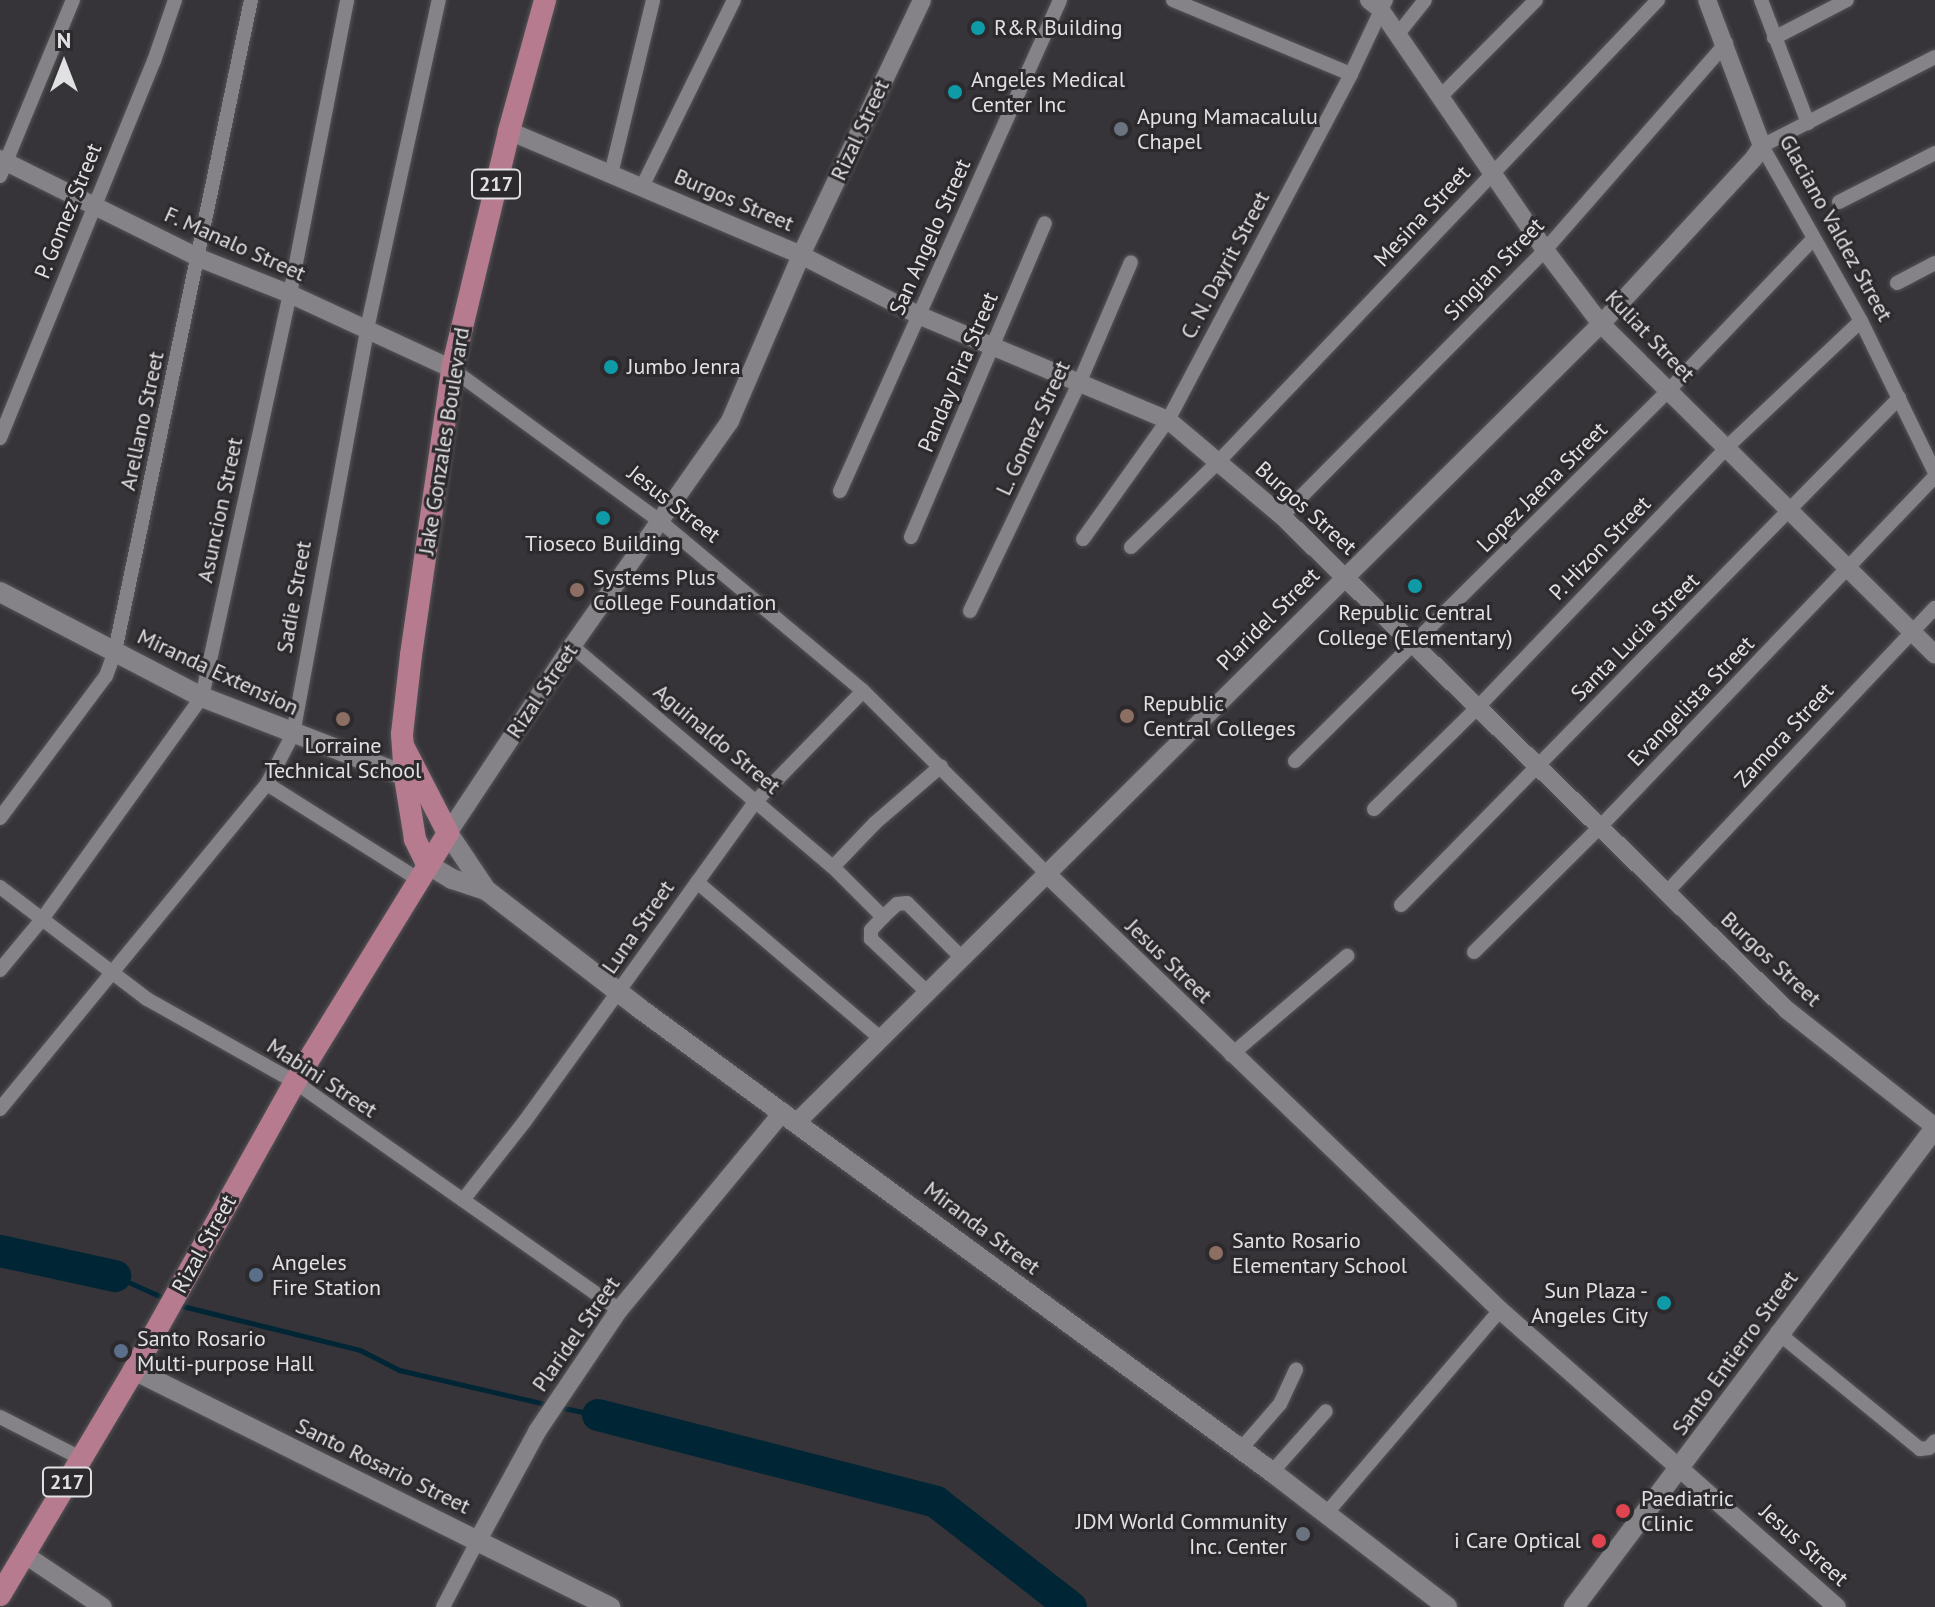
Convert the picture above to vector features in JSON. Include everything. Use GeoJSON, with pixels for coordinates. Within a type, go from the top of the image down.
{"type":"FeatureCollection","features":[{"type":"Feature","properties":{"kind":"main road","name":"Jake Gonzales Boulevard"},"geometry":{"type":"LineString","coordinates":[[423,871],[415,839],[413,779],[403,746],[411,655],[452,369],[509,131],[545,0]]}},
{"type":"Feature","properties":{"kind":"main road","name":"Miranda Extension"},"geometry":{"type":"LineString","coordinates":[[0,592],[202,697],[413,779]]}},
{"type":"Feature","properties":{"kind":"main road","name":"Jake Gonzales Boulevard"},"geometry":{"type":"LineString","coordinates":[[413,779],[448,833]]}},
{"type":"Feature","properties":{"kind":"main road","name":"Rizal Street"},"geometry":{"type":"LineString","coordinates":[[134,1370],[295,1082],[448,833]]}},
{"type":"Feature","properties":{"kind":"main road","name":"Miranda Street"},"geometry":{"type":"LineString","coordinates":[[448,833],[486,890],[1272,1472],[1447,1607]]}},
{"type":"Feature","properties":{"kind":"main road","name":"Miranda Street"},"geometry":{"type":"LineString","coordinates":[[423,871],[486,890]]}},
{"type":"Feature","properties":{"kind":"main road","name":"Santo Entierro Street"},"geometry":{"type":"LineString","coordinates":[[1574,1607],[1681,1468],[1777,1332],[1935,1128]]}},
{"type":"Feature","properties":{"kind":"main road","name":"217"},"geometry":{"type":"LineString","coordinates":[[0,1595],[134,1370]]}},
{"type":"Feature","properties":{"kind":"main road","name":"Santo Rosario Street"},"geometry":{"type":"LineString","coordinates":[[134,1370],[610,1607]]}},
{"type":"Feature","properties":{"kind":"street"},"geometry":{"type":"LineString","coordinates":[[2,166],[73,0]]}},
{"type":"Feature","properties":{"kind":"street","name":"P. Gomez Street"},"geometry":{"type":"LineString","coordinates":[[0,438],[154,61],[175,0]]}},
{"type":"Feature","properties":{"kind":"street","name":"Arellano Street"},"geometry":{"type":"LineString","coordinates":[[0,818],[106,676],[115,651],[251,0]]}},
{"type":"Feature","properties":{"kind":"street","name":"Asuncion Street"},"geometry":{"type":"LineString","coordinates":[[0,970],[43,918],[202,697],[290,294],[347,0]]}},
{"type":"Feature","properties":{"kind":"street","name":"Sadie Street"},"geometry":{"type":"LineString","coordinates":[[0,1109],[267,784],[293,734],[367,329],[439,0]]}},
{"type":"Feature","properties":{"kind":"street"},"geometry":{"type":"LineString","coordinates":[[611,174],[653,0]]}},
{"type":"Feature","properties":{"kind":"street"},"geometry":{"type":"LineString","coordinates":[[642,187],[734,0]]}},
{"type":"Feature","properties":{"kind":"street","name":"Rizal Street"},"geometry":{"type":"LineString","coordinates":[[448,833],[572,646],[730,421],[801,255],[922,0]]}},
{"type":"Feature","properties":{"kind":"street","name":"San Angelo Street"},"geometry":{"type":"LineString","coordinates":[[840,491],[1060,0]]}},
{"type":"Feature","properties":{"kind":"street"},"geometry":{"type":"LineString","coordinates":[[1173,0],[1351,74]]}},
{"type":"Feature","properties":{"kind":"street"},"geometry":{"type":"LineString","coordinates":[[1398,34],[1425,0]]}},
{"type":"Feature","properties":{"kind":"street"},"geometry":{"type":"LineString","coordinates":[[1441,96],[1536,0]]}},
{"type":"Feature","properties":{"kind":"street","name":"Mesina Street"},"geometry":{"type":"LineString","coordinates":[[1131,547],[1218,462],[1485,185],[1491,173],[1658,0]]}},
{"type":"Feature","properties":{"kind":"street","name":"Glaciano Valdez Street"},"geometry":{"type":"LineString","coordinates":[[1707,0],[1726,43],[1762,146],[1861,321],[1935,475]]}},
{"type":"Feature","properties":{"kind":"street"},"geometry":{"type":"LineString","coordinates":[[1761,0],[1808,123]]}},
{"type":"Feature","properties":{"kind":"street"},"geometry":{"type":"LineString","coordinates":[[1774,38],[1847,0]]}},
{"type":"Feature","properties":{"kind":"street","name":"C. N. Dayrit Street"},"geometry":{"type":"LineString","coordinates":[[1083,539],[1168,420],[1351,74],[1378,3]]}},
{"type":"Feature","properties":{"kind":"street","name":"Kuliat Street"},"geometry":{"type":"LineString","coordinates":[[1378,3],[1491,173],[1601,324],[1935,654]]}},
{"type":"Feature","properties":{"kind":"street","name":"Singian Street"},"geometry":{"type":"LineString","coordinates":[[1282,516],[1545,250],[1726,43]]}},
{"type":"Feature","properties":{"kind":"street","name":"Plaridel Street"},"geometry":{"type":"LineString","coordinates":[[443,1607],[538,1430],[619,1310],[790,1117],[880,1038],[1048,875],[1601,324],[1762,146],[1935,57]]}},
{"type":"Feature","properties":{"kind":"street","name":"Burgos Street"},"geometry":{"type":"LineString","coordinates":[[509,131],[801,255],[918,315],[1168,420],[1282,516],[1345,576],[1787,1010],[1935,1128]]}},
{"type":"Feature","properties":{"kind":"street"},"geometry":{"type":"LineString","coordinates":[[1839,202],[1935,153]]}},
{"type":"Feature","properties":{"kind":"street","name":"F. Manalo Street"},"geometry":{"type":"LineString","coordinates":[[2,166],[94,205],[199,258],[290,294],[452,369]]}},
{"type":"Feature","properties":{"kind":"street","name":"Panday Pira Street"},"geometry":{"type":"LineString","coordinates":[[911,537],[1045,223]]}},
{"type":"Feature","properties":{"kind":"street","name":"Lopez Jaena Street"},"geometry":{"type":"LineString","coordinates":[[1295,761],[1668,391],[1814,238]]}},
{"type":"Feature","properties":{"kind":"street","name":"L. Gomez Street"},"geometry":{"type":"LineString","coordinates":[[970,611],[1080,381],[1131,262]]}},
{"type":"Feature","properties":{"kind":"street"},"geometry":{"type":"LineString","coordinates":[[1897,283],[1935,263]]}},
{"type":"Feature","properties":{"kind":"street","name":"P. Hizon Street"},"geometry":{"type":"LineString","coordinates":[[1374,809],[1479,706],[1726,448],[1861,321]]}},
{"type":"Feature","properties":{"kind":"street","name":"Jesus Street"},"geometry":{"type":"LineString","coordinates":[[452,369],[661,522],[863,691],[1231,1055],[1500,1310],[1837,1607]]}},
{"type":"Feature","properties":{"kind":"street","name":"Santa Lucia Street"},"geometry":{"type":"LineString","coordinates":[[1401,905],[1899,398]]}},
{"type":"Feature","properties":{"kind":"street","name":"Evangelista Street"},"geometry":{"type":"LineString","coordinates":[[1474,952],[1599,828],[1849,569],[1935,475]]}},
{"type":"Feature","properties":{"kind":"street","name":"Zamora Street"},"geometry":{"type":"LineString","coordinates":[[1666,893],[1935,608]]}},
{"type":"Feature","properties":{"kind":"street","name":"Aguinaldo Street"},"geometry":{"type":"LineString","coordinates":[[572,646],[833,867],[883,917]]}},
{"type":"Feature","properties":{"kind":"street","name":"Luna Street"},"geometry":{"type":"LineString","coordinates":[[463,1200],[756,801],[863,691]]}},
{"type":"Feature","properties":{"kind":"street"},"geometry":{"type":"LineString","coordinates":[[833,867],[875,823],[941,766]]}},
{"type":"Feature","properties":{"kind":"street"},"geometry":{"type":"LineString","coordinates":[[267,784],[423,871]]}},
{"type":"Feature","properties":{"kind":"street"},"geometry":{"type":"LineString","coordinates":[[697,882],[880,1038]]}},
{"type":"Feature","properties":{"kind":"street","name":"Mabini Street"},"geometry":{"type":"LineString","coordinates":[[0,887],[110,973],[169,1014],[295,1082],[619,1310]]}},
{"type":"Feature","properties":{"kind":"street"},"geometry":{"type":"LineString","coordinates":[[926,991],[871,939],[871,930],[883,917],[897,904],[907,903],[961,957]]}},
{"type":"Feature","properties":{"kind":"street"},"geometry":{"type":"LineString","coordinates":[[1231,1055],[1347,956]]}},
{"type":"Feature","properties":{"kind":"street"},"geometry":{"type":"LineString","coordinates":[[1325,1515],[1500,1310]]}},
{"type":"Feature","properties":{"kind":"street"},"geometry":{"type":"LineString","coordinates":[[1777,1332],[1920,1449],[1929,1448],[1935,1441]]}},
{"type":"Feature","properties":{"kind":"street"},"geometry":{"type":"LineString","coordinates":[[1240,1450],[1280,1404],[1296,1369]]}},
{"type":"Feature","properties":{"kind":"street"},"geometry":{"type":"LineString","coordinates":[[1272,1472],[1326,1411]]}},
{"type":"Feature","properties":{"kind":"street"},"geometry":{"type":"LineString","coordinates":[[0,1417],[82,1459]]}},
{"type":"Feature","properties":{"kind":"street"},"geometry":{"type":"LineString","coordinates":[[24,1554],[103,1607]]}},
{"type":"Feature","properties":{"kind":"waterway"},"geometry":{"type":"LineString","coordinates":[[0,1251],[115,1276]]}},
{"type":"Feature","properties":{"kind":"waterway"},"geometry":{"type":"LineString","coordinates":[[115,1276],[166,1299]]}},
{"type":"Feature","properties":{"kind":"waterway"},"geometry":{"type":"LineString","coordinates":[[178,1305],[360,1350],[399,1370],[550,1405]]}},
{"type":"Feature","properties":{"kind":"waterway"},"geometry":{"type":"LineString","coordinates":[[559,1407],[598,1415]]}},
{"type":"Feature","properties":{"kind":"waterway"},"geometry":{"type":"LineString","coordinates":[[598,1415],[936,1502],[1071,1607]]}},
{"type":"Feature","properties":{"kind":"place","name":"R&R Building"},"geometry":{"type":"Point","coordinates":[978,28]}},
{"type":"Feature","properties":{"kind":"place","name":"Angeles Medical Center Inc"},"geometry":{"type":"Point","coordinates":[955,92]}},
{"type":"Feature","properties":{"kind":"place","name":"Apung Mamacalulu Chapel"},"geometry":{"type":"Point","coordinates":[1121,129]}},
{"type":"Feature","properties":{"kind":"place","name":"Jumbo Jenra"},"geometry":{"type":"Point","coordinates":[611,367]}},
{"type":"Feature","properties":{"kind":"place","name":"Tioseco Building"},"geometry":{"type":"Point","coordinates":[603,518]}},
{"type":"Feature","properties":{"kind":"place","name":"Republic Central College (Elementary)"},"geometry":{"type":"Point","coordinates":[1415,586]}},
{"type":"Feature","properties":{"kind":"place","name":"Systems Plus College Foundation"},"geometry":{"type":"Point","coordinates":[577,590]}},
{"type":"Feature","properties":{"kind":"place","name":"Republic Central Colleges"},"geometry":{"type":"Point","coordinates":[1127,716]}},
{"type":"Feature","properties":{"kind":"place","name":"Lorraine Technical School"},"geometry":{"type":"Point","coordinates":[343,719]}},
{"type":"Feature","properties":{"kind":"place","name":"Santo Rosario Elementary School"},"geometry":{"type":"Point","coordinates":[1216,1253]}},
{"type":"Feature","properties":{"kind":"place","name":"Angeles Fire Station"},"geometry":{"type":"Point","coordinates":[256,1275]}},
{"type":"Feature","properties":{"kind":"place","name":"Sun Plaza - Angeles City"},"geometry":{"type":"Point","coordinates":[1664,1303]}},
{"type":"Feature","properties":{"kind":"place","name":"Santo Rosario Multi-purpose Hall"},"geometry":{"type":"Point","coordinates":[121,1351]}},
{"type":"Feature","properties":{"kind":"place","name":"Paediatric Clinic"},"geometry":{"type":"Point","coordinates":[1623,1511]}},
{"type":"Feature","properties":{"kind":"place","name":"JDM World Community Inc. Center"},"geometry":{"type":"Point","coordinates":[1303,1534]}},
{"type":"Feature","properties":{"kind":"place","name":"i Care Optical"},"geometry":{"type":"Point","coordinates":[1599,1541]}}]}
